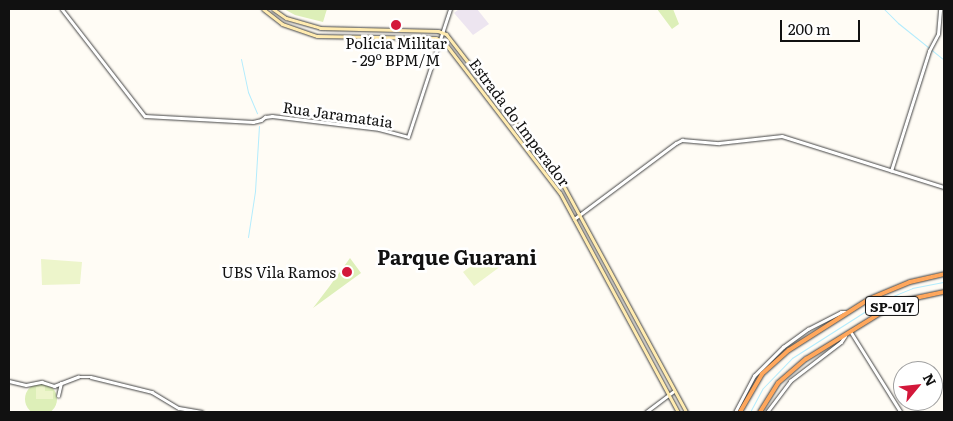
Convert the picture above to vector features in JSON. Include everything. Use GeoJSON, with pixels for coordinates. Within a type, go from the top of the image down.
{"type":"FeatureCollection","features":[{"type":"Feature","properties":{"kind":"highway","name":"SP-017"},"geometry":{"type":"LineString","coordinates":[[740,412],[762,374],[789,350],[846,312],[890,289],[944,274]]}},
{"type":"Feature","properties":{"kind":"highway","name":"SP-017"},"geometry":{"type":"LineString","coordinates":[[760,412],[771,392],[795,367],[900,303],[944,292]]}},
{"type":"Feature","properties":{"kind":"main road"},"geometry":{"type":"LineString","coordinates":[[263,9],[282,24],[317,36],[440,39]]}},
{"type":"Feature","properties":{"kind":"main road"},"geometry":{"type":"LineString","coordinates":[[273,9],[286,18],[320,28],[442,32]]}},
{"type":"Feature","properties":{"kind":"main road"},"geometry":{"type":"LineString","coordinates":[[400,30],[404,37]]}},
{"type":"Feature","properties":{"kind":"main road","name":"Estrada do Imperador"},"geometry":{"type":"LineString","coordinates":[[442,32],[559,179],[686,412]]}},
{"type":"Feature","properties":{"kind":"main road","name":"Estrada do Imperador"},"geometry":{"type":"LineString","coordinates":[[440,39],[550,178],[678,412]]}},
{"type":"Feature","properties":{"kind":"main road"},"geometry":{"type":"LineString","coordinates":[[574,219],[582,220]]}},
{"type":"Feature","properties":{"kind":"street","name":"Rua Jaramataia"},"geometry":{"type":"LineString","coordinates":[[62,9],[145,116],[250,122],[262,120],[265,116],[272,116],[379,130],[408,137],[440,39]]}},
{"type":"Feature","properties":{"kind":"street"},"geometry":{"type":"LineString","coordinates":[[440,39],[450,9]]}},
{"type":"Feature","properties":{"kind":"street"},"geometry":{"type":"LineString","coordinates":[[891,171],[931,46],[935,39],[940,9]]}},
{"type":"Feature","properties":{"kind":"street"},"geometry":{"type":"LineString","coordinates":[[574,219],[682,140],[719,143],[782,136],[944,187]]}},
{"type":"Feature","properties":{"kind":"street"},"geometry":{"type":"LineString","coordinates":[[735,412],[747,387],[762,367],[783,346],[801,333],[841,312],[846,312]]}},
{"type":"Feature","properties":{"kind":"street"},"geometry":{"type":"LineString","coordinates":[[851,332],[901,412]]}},
{"type":"Feature","properties":{"kind":"street"},"geometry":{"type":"LineString","coordinates":[[767,412],[790,381],[841,342],[846,335]]}},
{"type":"Feature","properties":{"kind":"street"},"geometry":{"type":"LineString","coordinates":[[9,381],[31,385],[42,382],[54,386],[78,377],[88,377],[158,394],[179,408],[202,412]]}},
{"type":"Feature","properties":{"kind":"street"},"geometry":{"type":"LineString","coordinates":[[58,396],[61,383]]}},
{"type":"Feature","properties":{"kind":"street"},"geometry":{"type":"LineString","coordinates":[[646,412],[674,391]]}},
{"type":"Feature","properties":{"kind":"shaded area"},"geometry":{"type":"Polygon","coordinates":[[[459,9],[477,9],[489,24],[473,35],[454,13],[459,9]]]}},
{"type":"Feature","properties":{"kind":"green space"},"geometry":{"type":"Polygon","coordinates":[[[284,9],[327,9],[323,22],[295,15],[284,9]]]}},
{"type":"Feature","properties":{"kind":"green space"},"geometry":{"type":"Polygon","coordinates":[[[657,9],[673,9],[679,24],[672,29],[657,9]]]}},
{"type":"Feature","properties":{"kind":"green space"},"geometry":{"type":"Polygon","coordinates":[[[490,252],[501,266],[474,286],[463,272],[490,252]]]}},
{"type":"Feature","properties":{"kind":"green space"},"geometry":{"type":"Polygon","coordinates":[[[350,258],[361,273],[313,308],[329,287],[350,258]]]}},
{"type":"Feature","properties":{"kind":"green space"},"geometry":{"type":"Polygon","coordinates":[[[41,259],[82,262],[80,284],[42,285],[41,259]]]}},
{"type":"Feature","properties":{"kind":"green space"},"geometry":{"type":"Polygon","coordinates":[[[41,383],[52,388],[57,399],[52,410],[41,415],[30,410],[25,399],[30,388],[41,383]]]}},
{"type":"Feature","properties":{"kind":"green space"},"geometry":{"type":"Polygon","coordinates":[[[45,386],[45,391],[53,391],[53,399],[36,399],[36,387],[45,386]]]}},
{"type":"Feature","properties":{"kind":"waterway"},"geometry":{"type":"LineString","coordinates":[[884,9],[898,23],[944,60]]}},
{"type":"Feature","properties":{"kind":"waterway"},"geometry":{"type":"LineString","coordinates":[[241,59],[248,92],[257,113]]}},
{"type":"Feature","properties":{"kind":"waterway"},"geometry":{"type":"LineString","coordinates":[[248,237],[255,191],[259,126]]}},
{"type":"Feature","properties":{"kind":"waterway"},"geometry":{"type":"LineString","coordinates":[[750,412],[763,388],[792,358],[883,300],[912,288],[944,282]]}},
{"type":"Feature","properties":{"kind":"place","name":"Polícia Militar - 29º BPM/M"},"geometry":{"type":"Point","coordinates":[396,25]}},
{"type":"Feature","properties":{"kind":"place","name":"UBS Vila Ramos"},"geometry":{"type":"Point","coordinates":[347,272]}},
{"type":"Feature","properties":{"kind":"district","name":"Parque Guarani"},"geometry":{"type":"Point","coordinates":[457,256]}}]}
